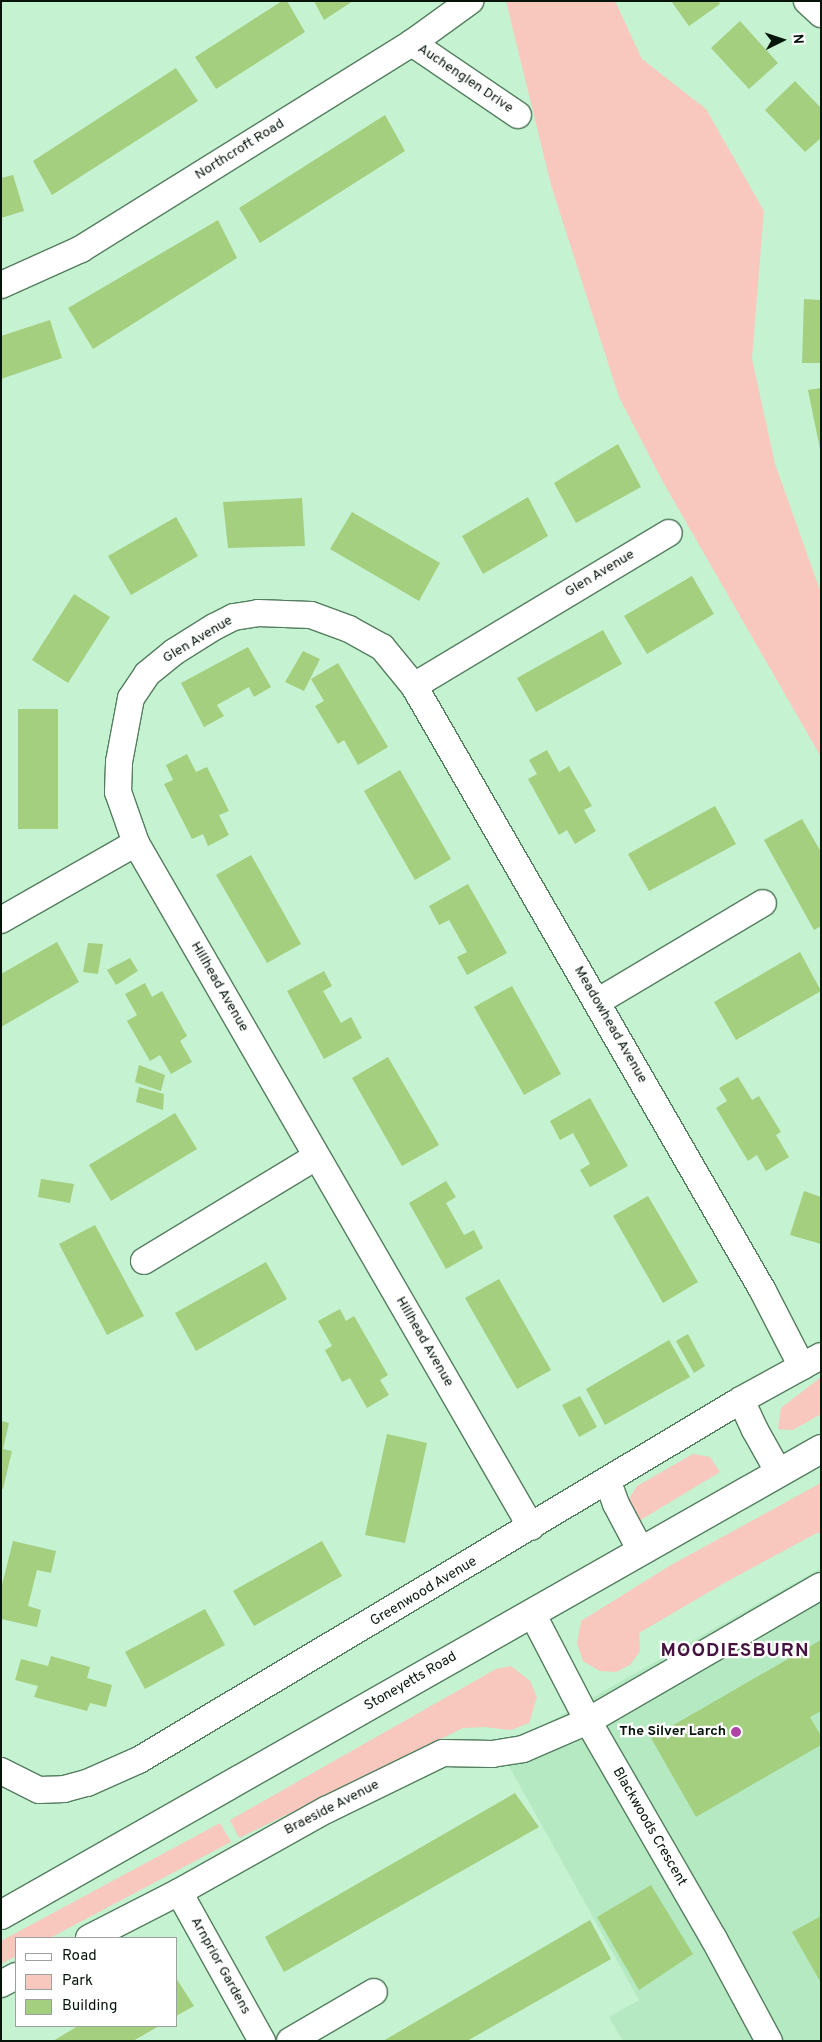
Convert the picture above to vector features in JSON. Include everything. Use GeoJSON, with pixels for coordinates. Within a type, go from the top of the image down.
{"type":"FeatureCollection","features":[{"type":"Feature","properties":{"kind":"street","name":"Northcroft Road"},"geometry":{"type":"LineString","coordinates":[[1,285],[81,249],[412,42],[470,1]]}},
{"type":"Feature","properties":{"kind":"street"},"geometry":{"type":"LineString","coordinates":[[807,1],[821,14]]}},
{"type":"Feature","properties":{"kind":"street","name":"Auchenglen Drive"},"geometry":{"type":"LineString","coordinates":[[412,42],[518,115]]}},
{"type":"Feature","properties":{"kind":"street","name":"Glen Avenue"},"geometry":{"type":"LineString","coordinates":[[136,843],[118,792],[119,762],[131,698],[147,674],[174,652],[214,627],[234,617],[258,613],[310,615],[349,629],[382,647],[414,686],[669,533]]}},
{"type":"Feature","properties":{"kind":"street","name":"Meadowhead Avenue"},"geometry":{"type":"LineString","coordinates":[[414,686],[763,1291],[811,1361]]}},
{"type":"Feature","properties":{"kind":"street"},"geometry":{"type":"LineString","coordinates":[[1,920],[136,843]]}},
{"type":"Feature","properties":{"kind":"street","name":"Hillhead Avenue"},"geometry":{"type":"LineString","coordinates":[[136,843],[531,1528]]}},
{"type":"Feature","properties":{"kind":"street"},"geometry":{"type":"LineString","coordinates":[[597,1002],[763,903]]}},
{"type":"Feature","properties":{"kind":"street"},"geometry":{"type":"LineString","coordinates":[[144,1261],[316,1158]]}},
{"type":"Feature","properties":{"kind":"street","name":"Greenwood Avenue"},"geometry":{"type":"LineString","coordinates":[[8,1775],[39,1790],[64,1790],[87,1783],[139,1760],[608,1482],[741,1400],[811,1361]]}},
{"type":"Feature","properties":{"kind":"street"},"geometry":{"type":"LineString","coordinates":[[741,1400],[779,1473]]}},
{"type":"Feature","properties":{"kind":"street","name":"Stoneyetts Road"},"geometry":{"type":"LineString","coordinates":[[1,1915],[821,1449]]}},
{"type":"Feature","properties":{"kind":"street"},"geometry":{"type":"LineString","coordinates":[[608,1482],[616,1504],[642,1551]]}},
{"type":"Feature","properties":{"kind":"street","name":"Braeside Avenue"},"geometry":{"type":"LineString","coordinates":[[92,1937],[180,1892],[326,1810],[443,1752],[492,1754],[523,1749],[588,1721],[821,1586]]}},
{"type":"Feature","properties":{"kind":"street","name":"Blackwoods Crescent"},"geometry":{"type":"LineString","coordinates":[[532,1613],[588,1721],[714,1939],[769,2041]]}},
{"type":"Feature","properties":{"kind":"street","name":"Arnprior Gardens"},"geometry":{"type":"LineString","coordinates":[[180,1892],[262,2041]]}},
{"type":"Feature","properties":{"kind":"street"},"geometry":{"type":"LineString","coordinates":[[1,1984],[15,1977]]}},
{"type":"Feature","properties":{"kind":"street"},"geometry":{"type":"LineString","coordinates":[[290,2041],[374,1992]]}},
{"type":"Feature","properties":{"kind":"shaded area"},"geometry":{"type":"Polygon","coordinates":[[[821,1568],[821,2041],[623,2041],[609,2017],[639,2000],[500,1750],[821,1568]]]}},
{"type":"Feature","properties":{"kind":"green space"},"geometry":{"type":"Polygon","coordinates":[[[506,1],[615,1],[642,59],[706,109],[764,211],[752,359],[775,464],[821,593],[821,757],[663,482],[619,397],[551,185],[506,1]]]}},
{"type":"Feature","properties":{"kind":"green space"},"geometry":{"type":"Polygon","coordinates":[[[821,1377],[821,1414],[793,1430],[778,1429],[781,1408],[821,1377]]]}},
{"type":"Feature","properties":{"kind":"green space"},"geometry":{"type":"Polygon","coordinates":[[[693,1454],[710,1457],[720,1472],[639,1521],[624,1507],[637,1486],[693,1454]]]}},
{"type":"Feature","properties":{"kind":"green space"},"geometry":{"type":"Polygon","coordinates":[[[821,1483],[821,1533],[817,1533],[726,1582],[639,1633],[640,1651],[630,1665],[616,1672],[600,1671],[583,1661],[577,1643],[581,1621],[671,1565],[821,1483]]]}},
{"type":"Feature","properties":{"kind":"green space"},"geometry":{"type":"Polygon","coordinates":[[[511,1666],[530,1681],[537,1697],[529,1723],[511,1730],[484,1727],[463,1728],[239,1838],[230,1820],[496,1669],[511,1666]]]}},
{"type":"Feature","properties":{"kind":"green space"},"geometry":{"type":"Polygon","coordinates":[[[220,1823],[231,1842],[52,1937],[15,1937],[15,1957],[1,1964],[1,1941],[220,1823]]]}},
{"type":"Feature","properties":{"kind":"building"},"geometry":{"type":"Polygon","coordinates":[[[282,1],[287,1],[305,32],[216,89],[195,57],[282,1]]]}},
{"type":"Feature","properties":{"kind":"building"},"geometry":{"type":"Polygon","coordinates":[[[314,1],[353,1],[324,20],[314,1]]]}},
{"type":"Feature","properties":{"kind":"building"},"geometry":{"type":"Polygon","coordinates":[[[671,1],[718,1],[720,4],[689,26],[671,1]]]}},
{"type":"Feature","properties":{"kind":"building"},"geometry":{"type":"Polygon","coordinates":[[[740,21],[778,63],[749,89],[711,48],[740,21]]]}},
{"type":"Feature","properties":{"kind":"building"},"geometry":{"type":"Polygon","coordinates":[[[176,68],[198,101],[52,195],[33,161],[176,68]]]}},
{"type":"Feature","properties":{"kind":"building"},"geometry":{"type":"Polygon","coordinates":[[[795,81],[821,108],[821,138],[805,152],[765,110],[795,81]]]}},
{"type":"Feature","properties":{"kind":"building"},"geometry":{"type":"Polygon","coordinates":[[[385,115],[405,151],[260,243],[239,208],[385,115]]]}},
{"type":"Feature","properties":{"kind":"building"},"geometry":{"type":"Polygon","coordinates":[[[13,175],[24,211],[1,218],[1,178],[13,175]]]}},
{"type":"Feature","properties":{"kind":"building"},"geometry":{"type":"Polygon","coordinates":[[[218,220],[237,258],[93,349],[68,308],[218,220]]]}},
{"type":"Feature","properties":{"kind":"building"},"geometry":{"type":"Polygon","coordinates":[[[804,299],[821,300],[821,363],[802,363],[804,299]]]}},
{"type":"Feature","properties":{"kind":"building"},"geometry":{"type":"Polygon","coordinates":[[[50,320],[62,358],[1,379],[1,336],[50,320]]]}},
{"type":"Feature","properties":{"kind":"building"},"geometry":{"type":"Polygon","coordinates":[[[821,388],[821,449],[820,449],[808,390],[821,388]]]}},
{"type":"Feature","properties":{"kind":"building"},"geometry":{"type":"Polygon","coordinates":[[[618,444],[641,487],[576,523],[554,483],[618,444]]]}},
{"type":"Feature","properties":{"kind":"building"},"geometry":{"type":"Polygon","coordinates":[[[528,497],[548,536],[483,574],[462,536],[528,497]]]}},
{"type":"Feature","properties":{"kind":"building"},"geometry":{"type":"Polygon","coordinates":[[[302,498],[305,546],[228,548],[223,502],[302,498]]]}},
{"type":"Feature","properties":{"kind":"building"},"geometry":{"type":"Polygon","coordinates":[[[352,512],[440,563],[419,601],[330,549],[352,512]]]}},
{"type":"Feature","properties":{"kind":"building"},"geometry":{"type":"Polygon","coordinates":[[[176,517],[198,556],[131,595],[108,556],[176,517]]]}},
{"type":"Feature","properties":{"kind":"building"},"geometry":{"type":"Polygon","coordinates":[[[692,576],[714,614],[647,654],[624,616],[692,576]]]}},
{"type":"Feature","properties":{"kind":"building"},"geometry":{"type":"Polygon","coordinates":[[[74,594],[110,617],[68,683],[32,660],[74,594]]]}},
{"type":"Feature","properties":{"kind":"building"},"geometry":{"type":"Polygon","coordinates":[[[603,630],[622,664],[536,712],[517,678],[603,630]]]}},
{"type":"Feature","properties":{"kind":"building"},"geometry":{"type":"Polygon","coordinates":[[[248,647],[271,687],[254,697],[249,687],[217,705],[224,716],[204,727],[181,683],[248,647]]]}},
{"type":"Feature","properties":{"kind":"building"},"geometry":{"type":"Polygon","coordinates":[[[303,651],[320,659],[304,691],[285,682],[303,651]]]}},
{"type":"Feature","properties":{"kind":"building"},"geometry":{"type":"Polygon","coordinates":[[[338,663],[388,747],[358,765],[344,740],[338,744],[315,706],[324,701],[311,679],[338,663]]]}},
{"type":"Feature","properties":{"kind":"building"},"geometry":{"type":"Polygon","coordinates":[[[18,709],[58,709],[58,829],[18,829],[18,709]]]}},
{"type":"Feature","properties":{"kind":"building"},"geometry":{"type":"Polygon","coordinates":[[[547,750],[559,772],[569,766],[592,806],[584,810],[596,831],[575,844],[567,830],[559,835],[528,779],[537,774],[529,760],[547,750]]]}},
{"type":"Feature","properties":{"kind":"building"},"geometry":{"type":"Polygon","coordinates":[[[187,754],[196,772],[207,767],[229,811],[219,815],[229,835],[208,846],[203,834],[192,839],[164,784],[173,780],[166,765],[187,754]]]}},
{"type":"Feature","properties":{"kind":"building"},"geometry":{"type":"Polygon","coordinates":[[[400,770],[451,859],[415,880],[364,791],[400,770]]]}},
{"type":"Feature","properties":{"kind":"building"},"geometry":{"type":"Polygon","coordinates":[[[715,806],[736,844],[649,891],[628,854],[715,806]]]}},
{"type":"Feature","properties":{"kind":"building"},"geometry":{"type":"Polygon","coordinates":[[[802,819],[821,852],[821,926],[814,930],[764,840],[802,819]]]}},
{"type":"Feature","properties":{"kind":"building"},"geometry":{"type":"Polygon","coordinates":[[[251,855],[301,944],[267,963],[216,875],[251,855]]]}},
{"type":"Feature","properties":{"kind":"building"},"geometry":{"type":"Polygon","coordinates":[[[468,884],[507,953],[467,975],[457,957],[467,952],[449,920],[439,925],[429,906],[468,884]]]}},
{"type":"Feature","properties":{"kind":"building"},"geometry":{"type":"Polygon","coordinates":[[[57,942],[79,982],[1,1027],[1,974],[57,942]]]}},
{"type":"Feature","properties":{"kind":"building"},"geometry":{"type":"Polygon","coordinates":[[[88,943],[103,944],[98,974],[83,972],[88,943]]]}},
{"type":"Feature","properties":{"kind":"building"},"geometry":{"type":"Polygon","coordinates":[[[800,952],[821,991],[736,1040],[714,1002],[800,952]]]}},
{"type":"Feature","properties":{"kind":"building"},"geometry":{"type":"Polygon","coordinates":[[[130,958],[138,971],[116,985],[107,970],[130,958]]]}},
{"type":"Feature","properties":{"kind":"building"},"geometry":{"type":"Polygon","coordinates":[[[324,971],[332,986],[323,991],[341,1023],[351,1017],[362,1038],[324,1059],[287,991],[324,971]]]}},
{"type":"Feature","properties":{"kind":"building"},"geometry":{"type":"Polygon","coordinates":[[[145,983],[152,997],[162,991],[187,1036],[180,1041],[192,1062],[171,1074],[160,1055],[150,1061],[127,1021],[137,1015],[125,994],[145,983]]]}},
{"type":"Feature","properties":{"kind":"building"},"geometry":{"type":"Polygon","coordinates":[[[512,986],[561,1074],[524,1095],[474,1007],[512,986]]]}},
{"type":"Feature","properties":{"kind":"building"},"geometry":{"type":"Polygon","coordinates":[[[388,1057],[439,1145],[402,1166],[352,1078],[388,1057]]]}},
{"type":"Feature","properties":{"kind":"building"},"geometry":{"type":"Polygon","coordinates":[[[139,1065],[165,1075],[161,1091],[135,1082],[139,1065]]]}},
{"type":"Feature","properties":{"kind":"building"},"geometry":{"type":"Polygon","coordinates":[[[738,1077],[752,1100],[759,1096],[781,1132],[776,1135],[789,1157],[766,1171],[757,1155],[748,1161],[716,1108],[727,1101],[719,1088],[738,1077]]]}},
{"type":"Feature","properties":{"kind":"building"},"geometry":{"type":"Polygon","coordinates":[[[139,1087],[164,1094],[163,1110],[136,1102],[139,1087]]]}},
{"type":"Feature","properties":{"kind":"building"},"geometry":{"type":"Polygon","coordinates":[[[590,1098],[628,1166],[590,1187],[580,1170],[590,1164],[573,1133],[560,1140],[550,1121],[590,1098]]]}},
{"type":"Feature","properties":{"kind":"building"},"geometry":{"type":"Polygon","coordinates":[[[175,1113],[197,1149],[111,1201],[89,1165],[175,1113]]]}},
{"type":"Feature","properties":{"kind":"building"},"geometry":{"type":"Polygon","coordinates":[[[41,1179],[74,1184],[70,1203],[38,1197],[41,1179]]]}},
{"type":"Feature","properties":{"kind":"building"},"geometry":{"type":"Polygon","coordinates":[[[446,1181],[456,1197],[446,1203],[464,1235],[474,1230],[483,1248],[446,1269],[409,1203],[446,1181]]]}},
{"type":"Feature","properties":{"kind":"building"},"geometry":{"type":"Polygon","coordinates":[[[804,1191],[821,1197],[821,1244],[790,1235],[804,1191]]]}},
{"type":"Feature","properties":{"kind":"building"},"geometry":{"type":"Polygon","coordinates":[[[648,1196],[698,1282],[663,1303],[613,1216],[648,1196]]]}},
{"type":"Feature","properties":{"kind":"building"},"geometry":{"type":"Polygon","coordinates":[[[95,1225],[144,1316],[107,1335],[59,1244],[95,1225]]]}},
{"type":"Feature","properties":{"kind":"building"},"geometry":{"type":"Polygon","coordinates":[[[266,1262],[287,1299],[196,1351],[175,1313],[266,1262]]]}},
{"type":"Feature","properties":{"kind":"building"},"geometry":{"type":"Polygon","coordinates":[[[499,1279],[551,1370],[517,1389],[465,1298],[499,1279]]]}},
{"type":"Feature","properties":{"kind":"building"},"geometry":{"type":"Polygon","coordinates":[[[340,1309],[346,1321],[354,1316],[388,1375],[380,1380],[389,1395],[367,1408],[350,1378],[342,1382],[325,1350],[332,1346],[318,1321],[340,1309]]]}},
{"type":"Feature","properties":{"kind":"building"},"geometry":{"type":"Polygon","coordinates":[[[688,1334],[705,1366],[694,1373],[676,1341],[688,1334]]]}},
{"type":"Feature","properties":{"kind":"building"},"geometry":{"type":"Polygon","coordinates":[[[669,1340],[690,1377],[605,1425],[586,1389],[669,1340]]]}},
{"type":"Feature","properties":{"kind":"building"},"geometry":{"type":"Polygon","coordinates":[[[580,1396],[597,1427],[579,1437],[562,1405],[580,1396]]]}},
{"type":"Feature","properties":{"kind":"building"},"geometry":{"type":"Polygon","coordinates":[[[1,1421],[9,1423],[3,1449],[12,1451],[3,1489],[1,1489],[1,1421]]]}},
{"type":"Feature","properties":{"kind":"building"},"geometry":{"type":"Polygon","coordinates":[[[387,1434],[427,1443],[405,1543],[365,1535],[387,1434]]]}},
{"type":"Feature","properties":{"kind":"building"},"geometry":{"type":"Polygon","coordinates":[[[13,1541],[56,1551],[51,1573],[37,1570],[28,1606],[41,1610],[37,1627],[1,1619],[1,1589],[13,1541]]]}},
{"type":"Feature","properties":{"kind":"building"},"geometry":{"type":"Polygon","coordinates":[[[322,1541],[342,1576],[254,1626],[233,1591],[322,1541]]]}},
{"type":"Feature","properties":{"kind":"building"},"geometry":{"type":"Polygon","coordinates":[[[205,1609],[225,1645],[145,1689],[125,1652],[205,1609]]]}},
{"type":"Feature","properties":{"kind":"building"},"geometry":{"type":"Polygon","coordinates":[[[821,1640],[821,1711],[810,1717],[821,1736],[821,1745],[696,1817],[651,1738],[821,1640]]]}},
{"type":"Feature","properties":{"kind":"building"},"geometry":{"type":"Polygon","coordinates":[[[51,1656],[90,1667],[87,1678],[112,1685],[106,1707],[90,1703],[87,1711],[34,1697],[38,1686],[15,1680],[21,1659],[48,1666],[51,1656]]]}},
{"type":"Feature","properties":{"kind":"building"},"geometry":{"type":"Polygon","coordinates":[[[515,1793],[539,1827],[284,1972],[265,1937],[515,1793]]]}},
{"type":"Feature","properties":{"kind":"building"},"geometry":{"type":"Polygon","coordinates":[[[651,1885],[693,1954],[639,1990],[597,1917],[651,1885]]]}},
{"type":"Feature","properties":{"kind":"building"},"geometry":{"type":"Polygon","coordinates":[[[821,1916],[821,1983],[792,1932],[821,1916]]]}},
{"type":"Feature","properties":{"kind":"building"},"geometry":{"type":"Polygon","coordinates":[[[590,1920],[611,1959],[467,2041],[383,2041],[590,1920]]]}},
{"type":"Feature","properties":{"kind":"building"},"geometry":{"type":"Polygon","coordinates":[[[178,1981],[194,2006],[178,2015],[178,1981]]]}},
{"type":"Feature","properties":{"kind":"building"},"geometry":{"type":"Polygon","coordinates":[[[76,2027],[157,2027],[133,2041],[53,2041],[76,2027]]]}},
{"type":"Feature","properties":{"kind":"place","name":"The Silver Larch"},"geometry":{"type":"Point","coordinates":[736,1732]}},
{"type":"Feature","properties":{"kind":"district","name":"MOODIESBURN"},"geometry":{"type":"Point","coordinates":[735,1652]}}]}
